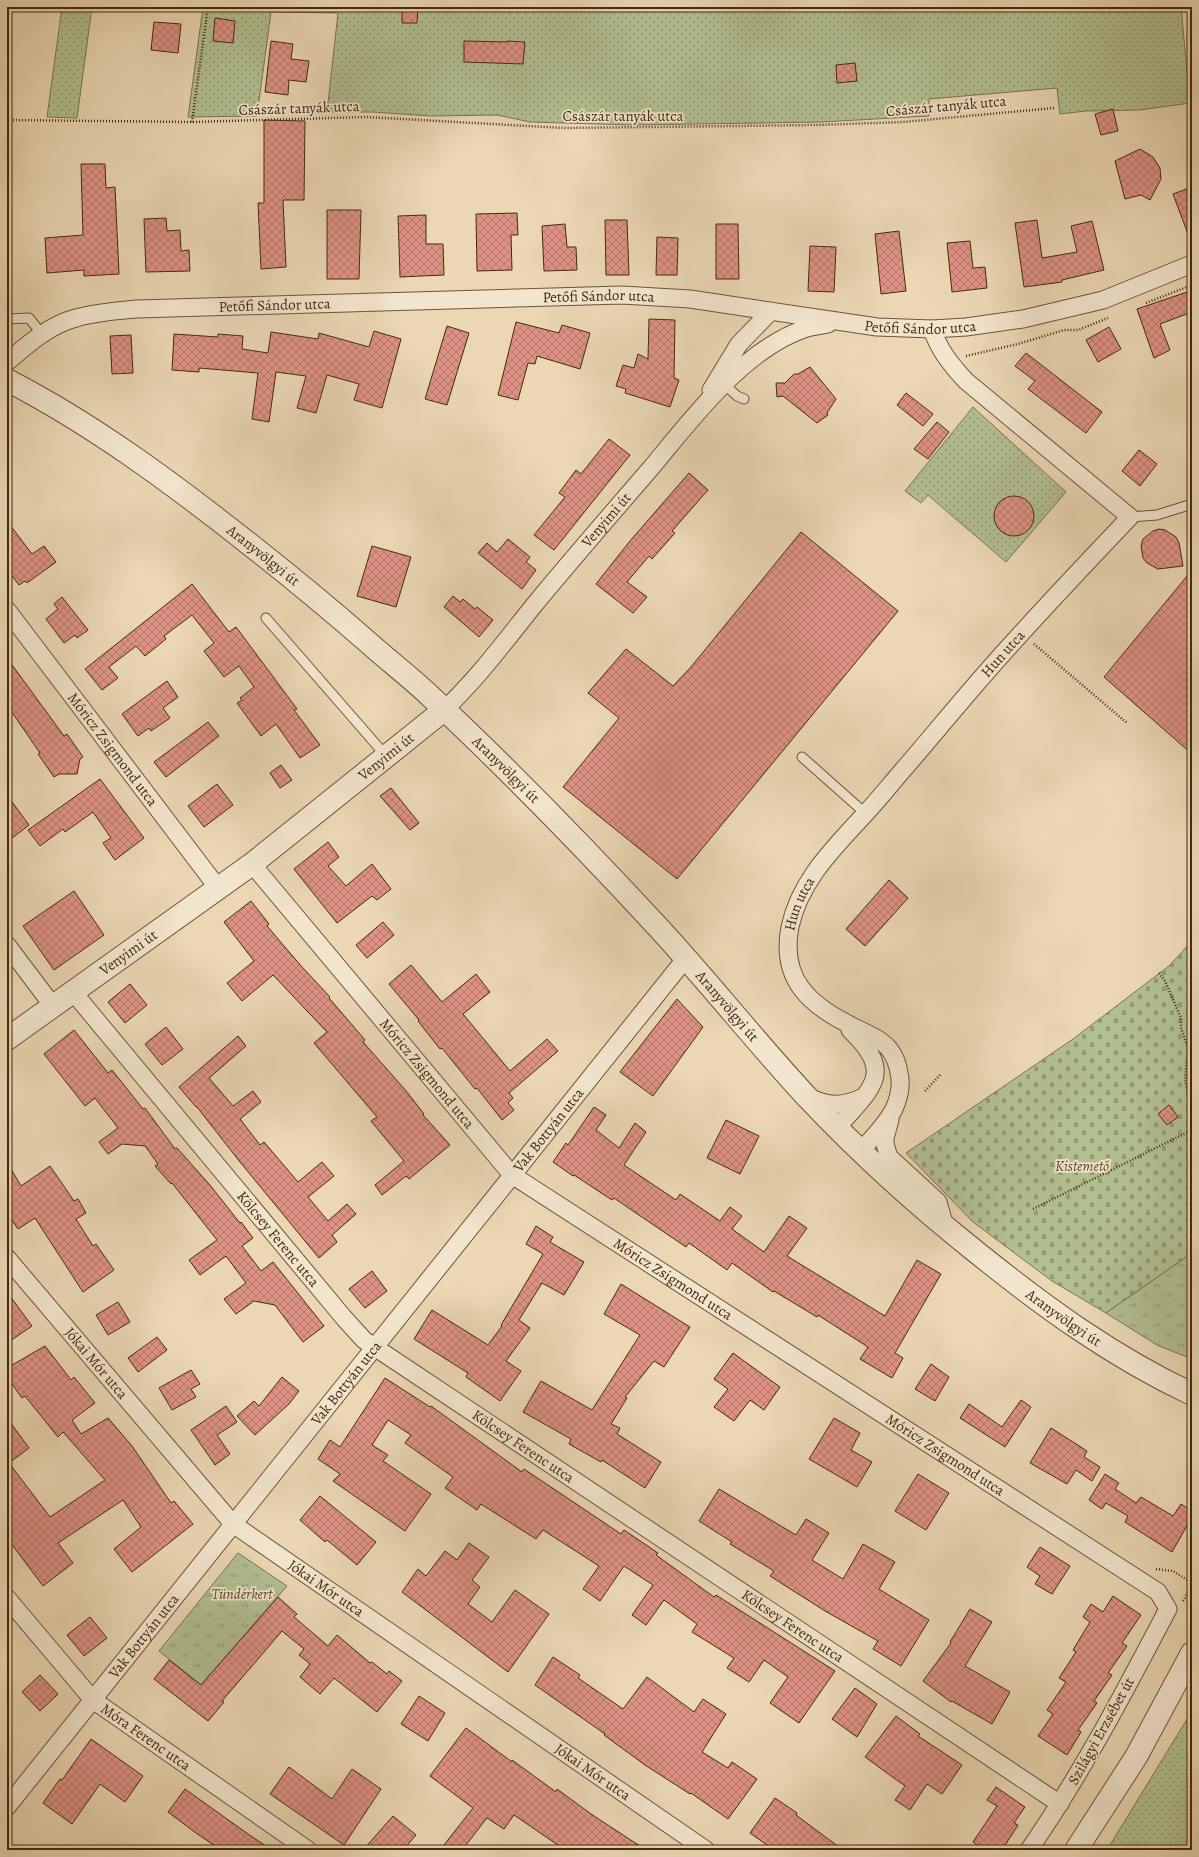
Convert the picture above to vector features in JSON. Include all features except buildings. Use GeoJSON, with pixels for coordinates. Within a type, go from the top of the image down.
{"type":"FeatureCollection","features":[{"type":"Feature","properties":{"kind":"street","name":"Petőfi Sándor utca"},"geometry":{"type":"LineString","coordinates":[[7,362],[42,334],[74,318],[101,312],[137,309],[622,295],[690,299],[877,327],[932,329],[966,327],[1023,319],[1103,300],[1192,264]]}},
{"type":"Feature","properties":{"kind":"street","name":"Venyimi út"},"geometry":{"type":"LineString","coordinates":[[703,405],[739,344],[771,311]]}},
{"type":"Feature","properties":{"kind":"street","name":"Venyimi út"},"geometry":{"type":"LineString","coordinates":[[7,1039],[252,864],[444,710],[474,679],[570,562],[703,405],[750,362],[786,337],[808,328],[843,321]]}},
{"type":"Feature","properties":{"kind":"street"},"geometry":{"type":"LineString","coordinates":[[932,329],[942,352],[952,366],[966,381],[1130,517]]}},
{"type":"Feature","properties":{"kind":"street","name":"Aranyvölgyi út"},"geometry":{"type":"LineString","coordinates":[[7,380],[44,399],[90,426],[194,500],[298,582],[444,710],[561,824],[686,958],[806,1096],[860,1152],[945,1227],[1022,1289],[1079,1330],[1168,1383],[1192,1394]]}},
{"type":"Feature","properties":{"kind":"street","name":"Hun utca"},"geometry":{"type":"LineString","coordinates":[[860,1152],[893,1110],[900,1085],[895,1058],[884,1043],[840,1020],[812,1002],[797,983],[791,972],[788,942],[790,927],[796,907],[808,882],[831,850],[1016,639],[1130,517]]}},
{"type":"Feature","properties":{"kind":"street","name":"Móricz Zsigmond utca"},"geometry":{"type":"LineString","coordinates":[[7,610],[218,888]]}},
{"type":"Feature","properties":{"kind":"street","name":"Móricz Zsigmond utca"},"geometry":{"type":"LineString","coordinates":[[252,864],[512,1174],[1132,1574],[1158,1592],[1168,1609]]}},
{"type":"Feature","properties":{"kind":"street"},"geometry":{"type":"LineString","coordinates":[[7,945],[53,1006]]}},
{"type":"Feature","properties":{"kind":"street","name":"Vak Bottyán utca"},"geometry":{"type":"LineString","coordinates":[[7,1807],[686,958]]}},
{"type":"Feature","properties":{"kind":"street","name":"Kölcsey Ferenc utca"},"geometry":{"type":"LineString","coordinates":[[73,992],[339,1312],[364,1340],[1060,1804]]}},
{"type":"Feature","properties":{"kind":"street","name":"Hun utca"},"geometry":{"type":"LineString","coordinates":[[836,1128],[872,1086],[876,1077],[875,1061],[864,1043],[840,1020]]}},
{"type":"Feature","properties":{"kind":"street"},"geometry":{"type":"LineString","coordinates":[[806,1096],[819,1102],[838,1105],[850,1103],[862,1098]]}},
{"type":"Feature","properties":{"kind":"street"},"geometry":{"type":"LineString","coordinates":[[893,1110],[884,1138],[889,1157],[938,1202],[945,1227]]}},
{"type":"Feature","properties":{"kind":"street","name":"Jókai Mór utca"},"geometry":{"type":"LineString","coordinates":[[7,1258],[233,1524],[706,1850]]}},
{"type":"Feature","properties":{"kind":"street","name":"Móra Ferenc utca"},"geometry":{"type":"LineString","coordinates":[[7,1598],[93,1700],[308,1850]]}},
{"type":"Feature","properties":{"kind":"street","name":"Szilágyi Erzsébet út"},"geometry":{"type":"LineString","coordinates":[[1029,1850],[1060,1804],[1120,1699],[1168,1609]]}},
{"type":"Feature","properties":{"kind":"street"},"geometry":{"type":"LineString","coordinates":[[1076,1850],[1136,1757],[1192,1653]]}},
{"type":"Feature","properties":{"kind":"lane"},"geometry":{"type":"LineString","coordinates":[[7,319],[29,318],[42,334]]}},
{"type":"Feature","properties":{"kind":"lane"},"geometry":{"type":"LineString","coordinates":[[725,385],[737,396],[744,399]]}},
{"type":"Feature","properties":{"kind":"lane"},"geometry":{"type":"LineString","coordinates":[[1130,517],[1157,515],[1192,504]]}},
{"type":"Feature","properties":{"kind":"lane"},"geometry":{"type":"LineString","coordinates":[[266,618],[387,757]]}},
{"type":"Feature","properties":{"kind":"lane"},"geometry":{"type":"LineString","coordinates":[[802,756],[865,813]]}},
{"type":"Feature","properties":{"kind":"path"},"geometry":{"type":"LineString","coordinates":[[192,122],[208,7]]}},
{"type":"Feature","properties":{"kind":"path","name":"Császár tanyák utca"},"geometry":{"type":"LineString","coordinates":[[7,120],[192,122],[366,117],[565,128],[817,125],[904,122],[1054,108]]}},
{"type":"Feature","properties":{"kind":"path"},"geometry":{"type":"LineString","coordinates":[[966,356],[1018,344],[1064,330],[1078,330]]}},
{"type":"Feature","properties":{"kind":"path"},"geometry":{"type":"LineString","coordinates":[[1028,639],[1127,723]]}},
{"type":"Feature","properties":{"kind":"path"},"geometry":{"type":"LineString","coordinates":[[1159,974],[1165,982],[1181,1018],[1181,1028],[1188,1048],[1185,1080],[1192,1110]]}},
{"type":"Feature","properties":{"kind":"path"},"geometry":{"type":"LineString","coordinates":[[925,1091],[941,1074]]}},
{"type":"Feature","properties":{"kind":"path"},"geometry":{"type":"LineString","coordinates":[[1033,1209],[1192,1130]]}},
{"type":"Feature","properties":{"kind":"path"},"geometry":{"type":"LineString","coordinates":[[1132,1574],[1140,1562],[1157,1570],[1173,1571],[1192,1583]]}},
{"type":"Feature","properties":{"kind":"green space"},"geometry":{"type":"Polygon","coordinates":[[[62,7],[92,7],[77,118],[47,117],[62,7]]]}},
{"type":"Feature","properties":{"kind":"green space"},"geometry":{"type":"Polygon","coordinates":[[[203,7],[1181,7],[1190,103],[1140,110],[1086,111],[1060,114],[1057,88],[929,99],[929,116],[822,122],[632,125],[530,122],[497,115],[431,116],[372,112],[327,112],[338,13],[271,12],[257,116],[188,117],[203,7]]]}},
{"type":"Feature","properties":{"kind":"green space"},"geometry":{"type":"Polygon","coordinates":[[[973,407],[1066,492],[1006,562],[928,495],[921,503],[905,491],[973,407]]]}},
{"type":"Feature","properties":{"kind":"green space","name":"Kistemető"},"geometry":{"type":"Polygon","coordinates":[[[1192,941],[1192,1253],[1106,1313],[1052,1281],[973,1222],[906,1153],[1073,1039],[1169,966],[1192,941]]]}},
{"type":"Feature","properties":{"kind":"green space"},"geometry":{"type":"Polygon","coordinates":[[[1192,1253],[1192,1359],[1157,1345],[1106,1313],[1192,1253]]]}},
{"type":"Feature","properties":{"kind":"green space","name":"Tündérkert"},"geometry":{"type":"Polygon","coordinates":[[[238,1553],[287,1586],[201,1685],[159,1651],[238,1553]]]}},
{"type":"Feature","properties":{"kind":"green space"},"geometry":{"type":"Polygon","coordinates":[[[1192,1711],[1192,1850],[1107,1850],[1192,1711]]]}}]}
